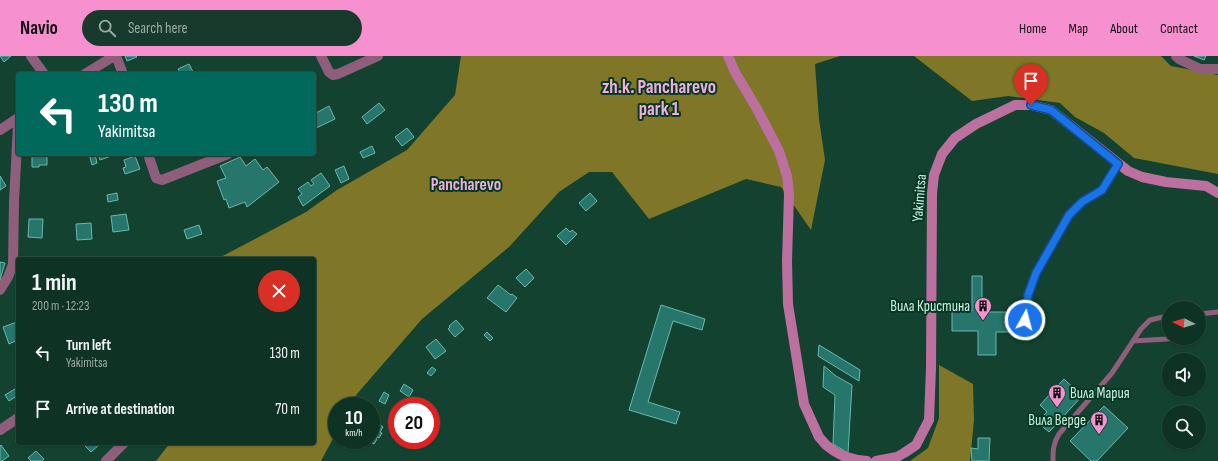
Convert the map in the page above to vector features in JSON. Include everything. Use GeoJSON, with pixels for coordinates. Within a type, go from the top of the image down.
{"type":"FeatureCollection","features":[{"type":"Feature","properties":{"kind":"street"},"geometry":{"type":"LineString","coordinates":[[31,56],[43,72]]}},
{"type":"Feature","properties":{"kind":"street"},"geometry":{"type":"LineString","coordinates":[[88,72],[115,56],[122,72]]}},
{"type":"Feature","properties":{"kind":"street"},"geometry":{"type":"LineString","coordinates":[[321,56],[329,72],[333,75],[378,56]]}},
{"type":"Feature","properties":{"kind":"street"},"geometry":{"type":"LineString","coordinates":[[728,56],[735,72],[757,108],[779,151],[787,176],[789,194],[787,261],[788,304],[804,404],[819,437],[826,445],[843,456],[867,461]]}},
{"type":"Feature","properties":{"kind":"street"},"geometry":{"type":"LineString","coordinates":[[1176,56],[1179,59],[1200,69],[1218,69]]}},
{"type":"Feature","properties":{"kind":"street","name":"Yakimitsa"},"geometry":{"type":"LineString","coordinates":[[876,461],[897,457],[916,445],[929,420],[932,368],[932,193],[934,175],[942,154],[955,138],[976,124],[1015,105],[1031,105],[1051,110],[1128,172],[1142,177],[1166,182],[1206,186],[1218,193]]}},
{"type":"Feature","properties":{"kind":"street"},"geometry":{"type":"LineString","coordinates":[[0,130],[16,119]]}},
{"type":"Feature","properties":{"kind":"street"},"geometry":{"type":"LineString","coordinates":[[0,290],[8,277],[13,264],[16,156]]}},
{"type":"Feature","properties":{"kind":"street"},"geometry":{"type":"LineString","coordinates":[[149,156],[156,178],[162,180],[223,156]]}},
{"type":"Feature","properties":{"kind":"street"},"geometry":{"type":"LineString","coordinates":[[0,430],[16,419]]}},
{"type":"Feature","properties":{"kind":"street"},"geometry":{"type":"LineString","coordinates":[[106,461],[122,445]]}},
{"type":"Feature","properties":{"kind":"lane"},"geometry":{"type":"LineString","coordinates":[[1025,320],[1028,295],[1036,273],[1069,215],[1082,202],[1102,190],[1118,164]]}},
{"type":"Feature","properties":{"kind":"lane"},"geometry":{"type":"LineString","coordinates":[[1206,313],[1218,312]]}},
{"type":"Feature","properties":{"kind":"lane"},"geometry":{"type":"LineString","coordinates":[[1053,461],[1052,450],[1054,441],[1059,434],[1112,373],[1141,329],[1150,320],[1162,317]]}},
{"type":"Feature","properties":{"kind":"lane"},"geometry":{"type":"LineString","coordinates":[[1133,341],[1162,339]]}},
{"type":"Feature","properties":{"kind":"shaded area"},"geometry":{"type":"Polygon","coordinates":[[[461,56],[840,56],[815,64],[819,119],[825,160],[811,230],[781,187],[746,179],[649,219],[612,172],[589,172],[559,192],[509,247],[422,319],[355,397],[328,397],[328,448],[321,461],[156,461],[168,445],[316,445],[316,257],[221,257],[306,212],[337,190],[407,150],[455,95],[461,56]]]}},
{"type":"Feature","properties":{"kind":"shaded area"},"geometry":{"type":"Polygon","coordinates":[[[914,56],[1161,56],[1171,66],[1218,75],[1218,174],[1134,158],[1104,133],[1075,117],[1060,103],[1008,96],[972,101],[914,56]]]}},
{"type":"Feature","properties":{"kind":"shaded area"},"geometry":{"type":"Polygon","coordinates":[[[939,365],[973,384],[974,420],[970,461],[910,461],[928,448],[939,418],[939,365]]]}},
{"type":"Feature","properties":{"kind":"building"},"geometry":{"type":"Polygon","coordinates":[[[0,56],[11,56],[4,62],[0,56]]]}},
{"type":"Feature","properties":{"kind":"building"},"geometry":{"type":"Polygon","coordinates":[[[125,56],[136,56],[137,57],[127,61],[125,56]]]}},
{"type":"Feature","properties":{"kind":"building"},"geometry":{"type":"Polygon","coordinates":[[[1194,56],[1206,56],[1204,60],[1194,56]]]}},
{"type":"Feature","properties":{"kind":"building"},"geometry":{"type":"Polygon","coordinates":[[[189,64],[193,72],[180,72],[178,69],[189,64]]]}},
{"type":"Feature","properties":{"kind":"building"},"geometry":{"type":"Polygon","coordinates":[[[379,103],[385,110],[367,124],[362,117],[379,103]]]}},
{"type":"Feature","properties":{"kind":"building"},"geometry":{"type":"Polygon","coordinates":[[[329,106],[335,119],[316,128],[316,113],[329,106]]]}},
{"type":"Feature","properties":{"kind":"building"},"geometry":{"type":"Polygon","coordinates":[[[407,128],[414,137],[402,146],[395,137],[407,128]]]}},
{"type":"Feature","properties":{"kind":"building"},"geometry":{"type":"Polygon","coordinates":[[[372,146],[375,153],[363,158],[360,152],[372,146]]]}},
{"type":"Feature","properties":{"kind":"building"},"geometry":{"type":"Polygon","coordinates":[[[32,156],[47,156],[47,165],[32,167],[32,156]]]}},
{"type":"Feature","properties":{"kind":"building"},"geometry":{"type":"Polygon","coordinates":[[[90,156],[95,156],[97,163],[92,165],[90,156]]]}},
{"type":"Feature","properties":{"kind":"building"},"geometry":{"type":"Polygon","coordinates":[[[99,156],[111,156],[100,160],[99,156]]]}},
{"type":"Feature","properties":{"kind":"building"},"geometry":{"type":"Polygon","coordinates":[[[135,156],[140,169],[125,174],[123,168],[126,167],[124,160],[135,156]]]}},
{"type":"Feature","properties":{"kind":"building"},"geometry":{"type":"Polygon","coordinates":[[[240,157],[246,166],[255,159],[263,170],[267,167],[279,182],[247,207],[245,202],[229,208],[226,199],[224,200],[217,181],[226,178],[220,166],[240,157]]]}},
{"type":"Feature","properties":{"kind":"building"},"geometry":{"type":"Polygon","coordinates":[[[344,166],[349,179],[341,183],[335,170],[344,166]]]}},
{"type":"Feature","properties":{"kind":"building"},"geometry":{"type":"Polygon","coordinates":[[[321,173],[330,186],[303,206],[298,197],[302,194],[298,189],[308,182],[311,186],[314,184],[311,180],[321,173]]]}},
{"type":"Feature","properties":{"kind":"building"},"geometry":{"type":"Polygon","coordinates":[[[0,176],[6,186],[0,190],[0,176]]]}},
{"type":"Feature","properties":{"kind":"building"},"geometry":{"type":"Polygon","coordinates":[[[117,193],[118,200],[108,202],[107,195],[117,193]]]}},
{"type":"Feature","properties":{"kind":"building"},"geometry":{"type":"Polygon","coordinates":[[[590,193],[597,201],[586,211],[579,203],[590,193]]]}},
{"type":"Feature","properties":{"kind":"building"},"geometry":{"type":"Polygon","coordinates":[[[126,214],[129,230],[113,232],[111,216],[126,214]]]}},
{"type":"Feature","properties":{"kind":"building"},"geometry":{"type":"Polygon","coordinates":[[[29,219],[43,219],[42,238],[28,237],[29,219]]]}},
{"type":"Feature","properties":{"kind":"building"},"geometry":{"type":"Polygon","coordinates":[[[91,223],[92,239],[77,240],[76,224],[91,223]]]}},
{"type":"Feature","properties":{"kind":"building"},"geometry":{"type":"Polygon","coordinates":[[[199,225],[202,234],[187,239],[184,230],[199,225]]]}},
{"type":"Feature","properties":{"kind":"building"},"geometry":{"type":"Polygon","coordinates":[[[566,228],[570,232],[572,230],[577,234],[566,245],[557,236],[566,228]]]}},
{"type":"Feature","properties":{"kind":"building"},"geometry":{"type":"Polygon","coordinates":[[[0,262],[5,263],[0,280],[0,262]]]}},
{"type":"Feature","properties":{"kind":"building"},"geometry":{"type":"Polygon","coordinates":[[[526,269],[534,278],[525,287],[516,278],[526,269]]]}},
{"type":"Feature","properties":{"kind":"building","name":"Вила Кристина"},"geometry":{"type":"Polygon","coordinates":[[[972,276],[982,276],[982,312],[1013,312],[1013,332],[996,332],[996,355],[978,355],[978,331],[952,331],[952,311],[972,311],[972,276]]]}},
{"type":"Feature","properties":{"kind":"building"},"geometry":{"type":"Polygon","coordinates":[[[498,285],[517,298],[506,312],[487,298],[498,285]]]}},
{"type":"Feature","properties":{"kind":"building"},"geometry":{"type":"Polygon","coordinates":[[[661,305],[705,319],[702,330],[673,321],[648,402],[680,412],[676,424],[629,410],[661,305]]]}},
{"type":"Feature","properties":{"kind":"building"},"geometry":{"type":"Polygon","coordinates":[[[456,320],[464,329],[455,337],[448,329],[450,327],[449,326],[456,320]]]}},
{"type":"Feature","properties":{"kind":"building"},"geometry":{"type":"Polygon","coordinates":[[[16,322],[16,341],[9,344],[3,327],[16,322]]]}},
{"type":"Feature","properties":{"kind":"building"},"geometry":{"type":"Polygon","coordinates":[[[487,332],[493,338],[490,341],[484,335],[487,332]]]}},
{"type":"Feature","properties":{"kind":"building"},"geometry":{"type":"Polygon","coordinates":[[[436,339],[446,351],[435,359],[426,347],[436,339]]]}},
{"type":"Feature","properties":{"kind":"building"},"geometry":{"type":"Polygon","coordinates":[[[819,345],[860,370],[859,381],[818,356],[819,345]]]}},
{"type":"Feature","properties":{"kind":"building"},"geometry":{"type":"Polygon","coordinates":[[[824,366],[836,376],[852,385],[848,453],[833,444],[835,395],[823,387],[824,366]]]}},
{"type":"Feature","properties":{"kind":"building"},"geometry":{"type":"Polygon","coordinates":[[[432,367],[436,370],[431,376],[427,373],[432,367]]]}},
{"type":"Feature","properties":{"kind":"building","name":"Вила Мария"},"geometry":{"type":"Polygon","coordinates":[[[1064,379],[1082,396],[1049,432],[1037,422],[1047,412],[1040,405],[1064,379]]]}},
{"type":"Feature","properties":{"kind":"building"},"geometry":{"type":"Polygon","coordinates":[[[404,384],[413,390],[409,397],[400,391],[404,384]]]}},
{"type":"Feature","properties":{"kind":"building"},"geometry":{"type":"Polygon","coordinates":[[[15,389],[16,391],[16,396],[9,401],[5,395],[15,389]]]}},
{"type":"Feature","properties":{"kind":"building"},"geometry":{"type":"Polygon","coordinates":[[[384,392],[389,395],[385,404],[380,402],[384,392]]]}},
{"type":"Feature","properties":{"kind":"building","name":"Вила Верде"},"geometry":{"type":"Polygon","coordinates":[[[1104,406],[1128,428],[1097,461],[1091,461],[1070,441],[1104,406]]]}},
{"type":"Feature","properties":{"kind":"building"},"geometry":{"type":"Polygon","coordinates":[[[380,425],[383,427],[380,432],[380,425]]]}},
{"type":"Feature","properties":{"kind":"building"},"geometry":{"type":"Polygon","coordinates":[[[978,438],[990,438],[989,461],[972,461],[971,448],[978,449],[978,438]]]}},
{"type":"Feature","properties":{"kind":"building"},"geometry":{"type":"Polygon","coordinates":[[[1,445],[9,456],[0,461],[0,446],[1,445]]]}},
{"type":"Feature","properties":{"kind":"building"},"geometry":{"type":"Polygon","coordinates":[[[84,445],[99,445],[91,452],[84,445]]]}},
{"type":"Feature","properties":{"kind":"building"},"geometry":{"type":"Polygon","coordinates":[[[36,451],[44,459],[42,461],[31,461],[28,458],[36,451]]]}},
{"type":"Feature","properties":{"kind":"place","name":"Вила Кристина"},"geometry":{"type":"Point","coordinates":[983,321]}},
{"type":"Feature","properties":{"kind":"place","name":"Вила Мария"},"geometry":{"type":"Point","coordinates":[1057,408]}},
{"type":"Feature","properties":{"kind":"place","name":"Вила Верде"},"geometry":{"type":"Point","coordinates":[1099,435]}},
{"type":"Feature","properties":{"kind":"district","name":"zh.k. Pancharevo park 1"},"geometry":{"type":"Point","coordinates":[659,97]}},
{"type":"Feature","properties":{"kind":"district","name":"Pancharevo"},"geometry":{"type":"Point","coordinates":[466,184]}},
{"type":"Feature","properties":{"kind":"route"},"geometry":{"type":"LineString","coordinates":[[1025,320],[1028,295],[1036,273],[1069,215],[1082,202],[1102,190],[1118,164],[1051,110],[1031,105]]}}]}
